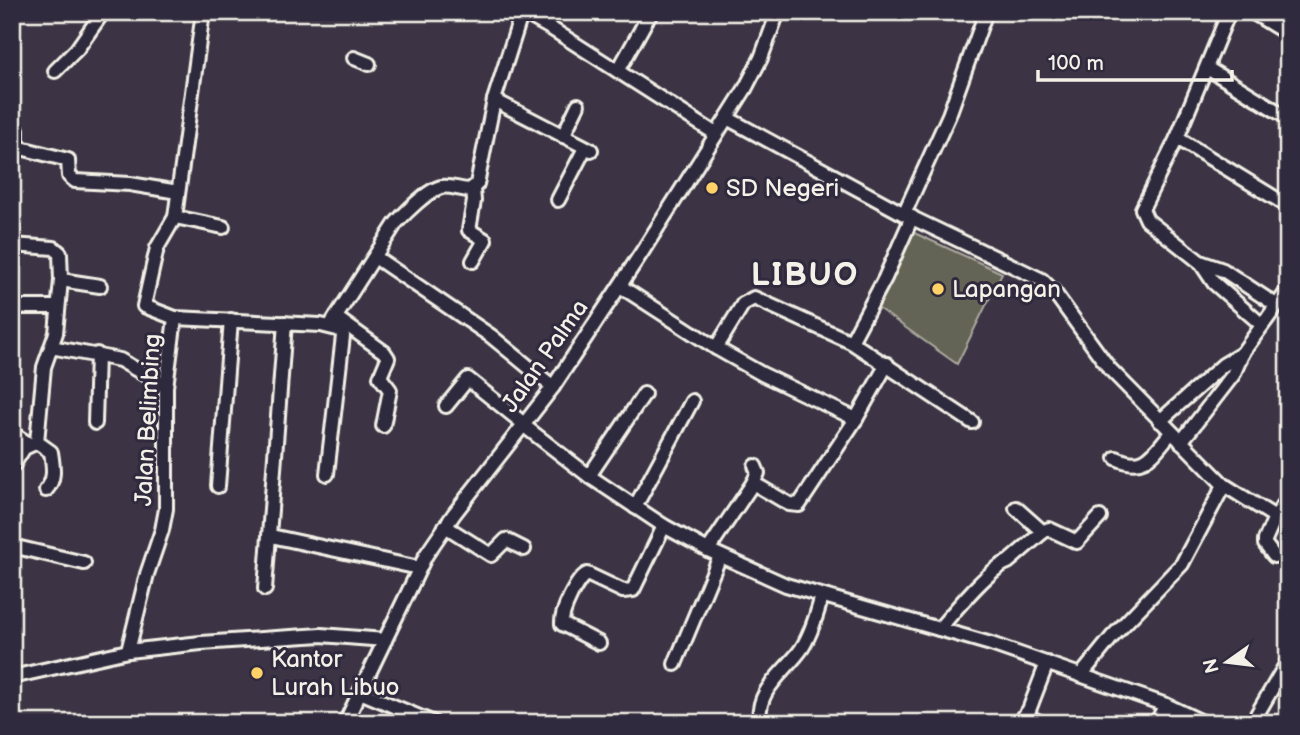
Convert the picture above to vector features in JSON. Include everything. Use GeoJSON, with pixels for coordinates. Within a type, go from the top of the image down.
{"type":"FeatureCollection","features":[{"type":"Feature","properties":{"kind":"street"},"geometry":{"type":"LineString","coordinates":[[55,71],[77,49],[103,12]]}},
{"type":"Feature","properties":{"kind":"street"},"geometry":{"type":"LineString","coordinates":[[175,318],[144,306],[157,248],[175,217],[203,12]]}},
{"type":"Feature","properties":{"kind":"street"},"geometry":{"type":"LineString","coordinates":[[333,322],[396,222],[437,189],[442,187],[466,191],[477,184],[494,100],[522,12],[716,134]]}},
{"type":"Feature","properties":{"kind":"street"},"geometry":{"type":"LineString","coordinates":[[618,71],[653,12]]}},
{"type":"Feature","properties":{"kind":"street","name":"Jalan Palma"},"geometry":{"type":"LineString","coordinates":[[345,723],[419,568],[445,526],[553,387],[620,286],[727,118],[761,58],[778,12]]}},
{"type":"Feature","properties":{"kind":"street"},"geometry":{"type":"LineString","coordinates":[[851,342],[885,278],[950,115],[986,12]]}},
{"type":"Feature","properties":{"kind":"street"},"geometry":{"type":"LineString","coordinates":[[1229,12],[1177,138],[1142,209],[1147,220],[1200,261],[1223,270],[1276,305]]}},
{"type":"Feature","properties":{"kind":"street"},"geometry":{"type":"LineString","coordinates":[[1252,12],[1288,34]]}},
{"type":"Feature","properties":{"kind":"street"},"geometry":{"type":"LineString","coordinates":[[354,58],[369,64]]}},
{"type":"Feature","properties":{"kind":"street"},"geometry":{"type":"LineString","coordinates":[[1207,68],[1288,118]]}},
{"type":"Feature","properties":{"kind":"street"},"geometry":{"type":"LineString","coordinates":[[494,100],[589,149],[558,200]]}},
{"type":"Feature","properties":{"kind":"street"},"geometry":{"type":"LineString","coordinates":[[563,136],[578,105]]}},
{"type":"Feature","properties":{"kind":"street"},"geometry":{"type":"LineString","coordinates":[[727,118],[908,216],[1042,280],[1054,292],[1109,368],[1224,485],[1288,525]]}},
{"type":"Feature","properties":{"kind":"street"},"geometry":{"type":"LineString","coordinates":[[12,126],[17,130],[17,147],[68,160],[69,177],[75,181],[130,184],[178,192]]}},
{"type":"Feature","properties":{"kind":"street"},"geometry":{"type":"LineString","coordinates":[[1177,138],[1288,206]]}},
{"type":"Feature","properties":{"kind":"street"},"geometry":{"type":"LineString","coordinates":[[473,189],[474,201],[469,230],[485,240],[473,261]]}},
{"type":"Feature","properties":{"kind":"street"},"geometry":{"type":"LineString","coordinates":[[175,217],[223,227]]}},
{"type":"Feature","properties":{"kind":"street"},"geometry":{"type":"LineString","coordinates":[[12,245],[54,248],[60,253],[61,280],[56,333],[44,367],[33,443]]}},
{"type":"Feature","properties":{"kind":"street"},"geometry":{"type":"LineString","coordinates":[[375,257],[491,337],[553,387]]}},
{"type":"Feature","properties":{"kind":"street"},"geometry":{"type":"LineString","coordinates":[[1200,261],[1214,283],[1262,325]]}},
{"type":"Feature","properties":{"kind":"street"},"geometry":{"type":"LineString","coordinates":[[61,280],[100,286]]}},
{"type":"Feature","properties":{"kind":"street"},"geometry":{"type":"LineString","coordinates":[[620,286],[716,348],[762,374],[856,419]]}},
{"type":"Feature","properties":{"kind":"street"},"geometry":{"type":"LineString","coordinates":[[1116,458],[1134,465],[1141,463],[1176,437],[1233,374],[1243,352],[1288,290]]}},
{"type":"Feature","properties":{"kind":"street"},"geometry":{"type":"LineString","coordinates":[[1244,309],[1256,292]]}},
{"type":"Feature","properties":{"kind":"street"},"geometry":{"type":"LineString","coordinates":[[716,348],[743,304],[754,298],[851,342],[972,422]]}},
{"type":"Feature","properties":{"kind":"street"},"geometry":{"type":"LineString","coordinates":[[12,307],[58,307]]}},
{"type":"Feature","properties":{"kind":"street","name":"Jalan Belimbing"},"geometry":{"type":"LineString","coordinates":[[128,651],[166,509],[166,387],[175,318],[285,323],[333,322]]}},
{"type":"Feature","properties":{"kind":"street"},"geometry":{"type":"LineString","coordinates":[[218,486],[231,320]]}},
{"type":"Feature","properties":{"kind":"street"},"geometry":{"type":"LineString","coordinates":[[333,322],[384,352],[388,358],[380,377],[390,390],[383,426]]}},
{"type":"Feature","properties":{"kind":"street"},"geometry":{"type":"LineString","coordinates":[[327,474],[343,336],[333,322]]}},
{"type":"Feature","properties":{"kind":"street"},"geometry":{"type":"LineString","coordinates":[[265,589],[285,323]]}},
{"type":"Feature","properties":{"kind":"street"},"geometry":{"type":"LineString","coordinates":[[51,347],[120,360],[166,387]]}},
{"type":"Feature","properties":{"kind":"street"},"geometry":{"type":"LineString","coordinates":[[1160,421],[1223,365],[1243,352]]}},
{"type":"Feature","properties":{"kind":"street"},"geometry":{"type":"LineString","coordinates":[[95,423],[97,354]]}},
{"type":"Feature","properties":{"kind":"street"},"geometry":{"type":"LineString","coordinates":[[753,483],[789,504],[799,505],[856,419],[887,364]]}},
{"type":"Feature","properties":{"kind":"street"},"geometry":{"type":"LineString","coordinates":[[446,406],[468,379],[589,476],[664,526],[720,556],[786,585],[1082,674],[1166,705],[1204,723]]}},
{"type":"Feature","properties":{"kind":"street"},"geometry":{"type":"LineString","coordinates":[[589,476],[644,394]]}},
{"type":"Feature","properties":{"kind":"street"},"geometry":{"type":"LineString","coordinates":[[635,507],[692,401]]}},
{"type":"Feature","properties":{"kind":"street"},"geometry":{"type":"LineString","coordinates":[[12,433],[51,452],[54,474],[51,485],[46,490]]}},
{"type":"Feature","properties":{"kind":"street"},"geometry":{"type":"LineString","coordinates":[[12,467],[24,448],[33,443]]}},
{"type":"Feature","properties":{"kind":"street"},"geometry":{"type":"LineString","coordinates":[[708,550],[753,483],[758,473],[755,467]]}},
{"type":"Feature","properties":{"kind":"street"},"geometry":{"type":"LineString","coordinates":[[1082,674],[1112,637],[1182,564],[1224,485]]}},
{"type":"Feature","properties":{"kind":"street"},"geometry":{"type":"LineString","coordinates":[[1274,556],[1265,540],[1275,517],[1288,499]]}},
{"type":"Feature","properties":{"kind":"street"},"geometry":{"type":"LineString","coordinates":[[1016,508],[1043,532]]}},
{"type":"Feature","properties":{"kind":"street"},"geometry":{"type":"LineString","coordinates":[[939,629],[990,574],[1043,532],[1049,529],[1077,542],[1100,517]]}},
{"type":"Feature","properties":{"kind":"street"},"geometry":{"type":"LineString","coordinates":[[445,526],[491,555],[506,540],[524,549]]}},
{"type":"Feature","properties":{"kind":"street"},"geometry":{"type":"LineString","coordinates":[[599,643],[562,624],[565,609],[581,578],[587,574],[622,591],[633,590],[664,526]]}},
{"type":"Feature","properties":{"kind":"street"},"geometry":{"type":"LineString","coordinates":[[271,536],[419,568]]}},
{"type":"Feature","properties":{"kind":"street"},"geometry":{"type":"LineString","coordinates":[[12,547],[84,563]]}},
{"type":"Feature","properties":{"kind":"street"},"geometry":{"type":"LineString","coordinates":[[675,664],[720,556]]}},
{"type":"Feature","properties":{"kind":"street"},"geometry":{"type":"LineString","coordinates":[[761,723],[758,709],[763,698],[803,647],[822,596]]}},
{"type":"Feature","properties":{"kind":"street"},"geometry":{"type":"LineString","coordinates":[[12,677],[128,651],[267,637],[321,635],[385,640]]}},
{"type":"Feature","properties":{"kind":"street"},"geometry":{"type":"LineString","coordinates":[[1252,723],[1288,661]]}},
{"type":"Feature","properties":{"kind":"street"},"geometry":{"type":"LineString","coordinates":[[1042,723],[1022,719],[1047,663]]}},
{"type":"Feature","properties":{"kind":"street"},"geometry":{"type":"LineString","coordinates":[[360,692],[434,723]]}},
{"type":"Feature","properties":{"kind":"street"},"geometry":{"type":"LineString","coordinates":[[1156,723],[1166,705]]}},
{"type":"Feature","properties":{"kind":"green space","name":"Lapangan"},"geometry":{"type":"Polygon","coordinates":[[[910,231],[1002,273],[957,364],[875,306],[910,231]]]}},
{"type":"Feature","properties":{"kind":"place","name":"SD Negeri"},"geometry":{"type":"Point","coordinates":[712,188]}},
{"type":"Feature","properties":{"kind":"place","name":"Lapangan"},"geometry":{"type":"Point","coordinates":[938,289]}},
{"type":"Feature","properties":{"kind":"place","name":"Kantor Lurah Libuo"},"geometry":{"type":"Point","coordinates":[257,673]}},
{"type":"Feature","properties":{"kind":"district","name":"LIBUO"},"geometry":{"type":"Point","coordinates":[805,275]}}]}
